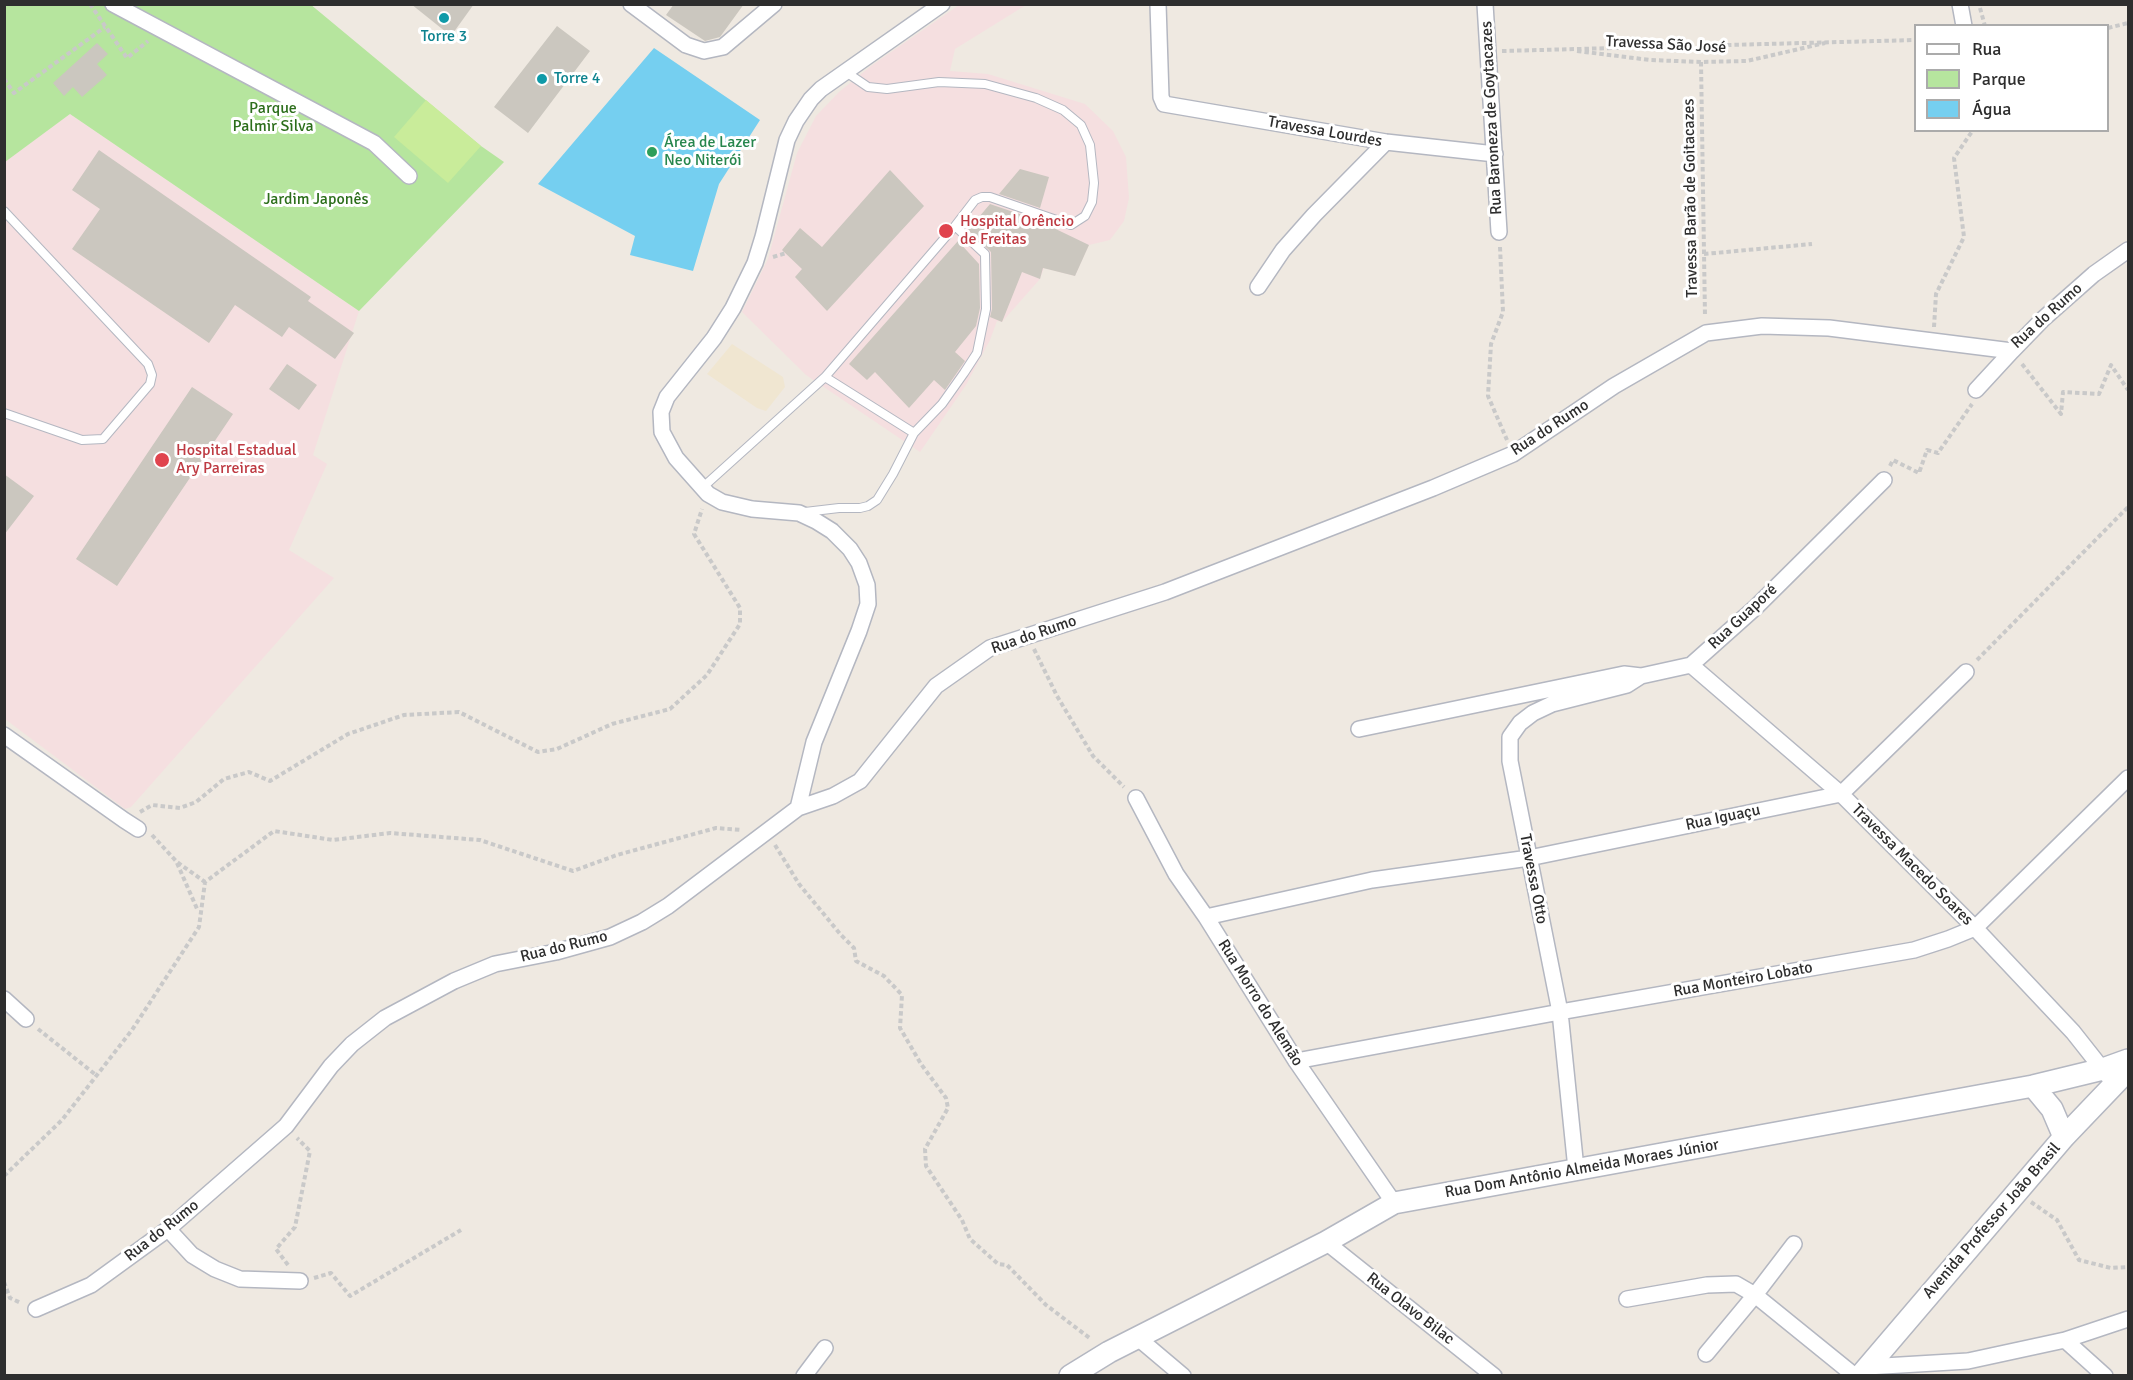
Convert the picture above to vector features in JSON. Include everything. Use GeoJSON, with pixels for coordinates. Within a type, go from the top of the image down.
{"type":"FeatureCollection","features":[{"type":"Feature","properties":{"kind":"main road","name":"Rua Dom Antônio Almeida Moraes Júnior"},"geometry":{"type":"LineString","coordinates":[[1070,1376],[1109,1353],[1326,1242],[1394,1203],[2033,1086],[2116,1074],[2128,1060]]}},
{"type":"Feature","properties":{"kind":"main road","name":"Avenida Professor João Brasil"},"geometry":{"type":"LineString","coordinates":[[1861,1373],[2116,1074]]}},
{"type":"Feature","properties":{"kind":"main road"},"geometry":{"type":"LineString","coordinates":[[2033,1086],[2052,1109],[2064,1137]]}},
{"type":"Feature","properties":{"kind":"street"},"geometry":{"type":"LineString","coordinates":[[113,4],[374,142],[409,176]]}},
{"type":"Feature","properties":{"kind":"street"},"geometry":{"type":"LineString","coordinates":[[632,4],[686,45],[704,51],[723,47],[774,4]]}},
{"type":"Feature","properties":{"kind":"street"},"geometry":{"type":"LineString","coordinates":[[798,808],[814,742],[868,604],[867,585],[859,563],[850,549],[832,531],[816,521],[799,513],[752,509],[722,502],[705,491],[676,458],[662,432],[661,412],[667,397],[714,338],[733,308],[755,263],[764,237],[787,140],[796,122],[816,94],[844,71],[942,4]]}},
{"type":"Feature","properties":{"kind":"street","name":"Travessa Lourdes"},"geometry":{"type":"LineString","coordinates":[[1158,4],[1161,97],[1164,104],[1386,142],[1495,154]]}},
{"type":"Feature","properties":{"kind":"street","name":"Rua Baroneza de Goytacazes"},"geometry":{"type":"LineString","coordinates":[[1485,4],[1499,232]]}},
{"type":"Feature","properties":{"kind":"street"},"geometry":{"type":"LineString","coordinates":[[1960,4],[1964,24]]}},
{"type":"Feature","properties":{"kind":"street"},"geometry":{"type":"LineString","coordinates":[[1258,287],[1284,250],[1314,215],[1386,142]]}},
{"type":"Feature","properties":{"kind":"street","name":"Rua do Rumo"},"geometry":{"type":"LineString","coordinates":[[36,1309],[91,1285],[168,1229],[286,1126],[331,1066],[352,1044],[385,1018],[454,981],[495,964],[556,952],[610,937],[642,922],[668,906],[798,808],[833,796],[860,781],[936,686],[990,648],[1164,592],[1433,488],[1513,454],[1614,386],[1706,333],[1762,326],[1818,327],[2012,351],[2077,289],[2128,250]]}},
{"type":"Feature","properties":{"kind":"street"},"geometry":{"type":"LineString","coordinates":[[1976,390],[2012,351]]}},
{"type":"Feature","properties":{"kind":"street","name":"Rua Guaporé"},"geometry":{"type":"LineString","coordinates":[[1359,729],[1624,674],[1641,676],[1691,664],[1756,607],[1884,480]]}},
{"type":"Feature","properties":{"kind":"street","name":"Travessa Macedo Soares"},"geometry":{"type":"LineString","coordinates":[[1691,664],[1841,794],[2116,1074]]}},
{"type":"Feature","properties":{"kind":"street"},"geometry":{"type":"LineString","coordinates":[[1841,794],[1966,672]]}},
{"type":"Feature","properties":{"kind":"street","name":"Travessa Otto"},"geometry":{"type":"LineString","coordinates":[[1576,1169],[1560,1012],[1510,761],[1510,737],[1520,723],[1533,713],[1552,704],[1628,685],[1641,676]]}},
{"type":"Feature","properties":{"kind":"street"},"geometry":{"type":"LineString","coordinates":[[4,735],[138,829]]}},
{"type":"Feature","properties":{"kind":"street","name":"Rua Monteiro Lobato"},"geometry":{"type":"LineString","coordinates":[[1296,1061],[1914,950],[1975,928],[2128,778]]}},
{"type":"Feature","properties":{"kind":"street","name":"Rua Iguaçu"},"geometry":{"type":"LineString","coordinates":[[1206,917],[1372,880],[1529,858],[1841,794]]}},
{"type":"Feature","properties":{"kind":"street","name":"Rua Morro do Alemão"},"geometry":{"type":"LineString","coordinates":[[1136,798],[1176,874],[1206,917],[1296,1061],[1394,1203]]}},
{"type":"Feature","properties":{"kind":"street"},"geometry":{"type":"LineString","coordinates":[[4,999],[26,1018]]}},
{"type":"Feature","properties":{"kind":"street"},"geometry":{"type":"LineString","coordinates":[[168,1229],[192,1255],[215,1269],[240,1279],[300,1281]]}},
{"type":"Feature","properties":{"kind":"street","name":"Rua Olavo Bilac"},"geometry":{"type":"LineString","coordinates":[[1326,1242],[1494,1376]]}},
{"type":"Feature","properties":{"kind":"street"},"geometry":{"type":"LineString","coordinates":[[1706,1354],[1794,1244]]}},
{"type":"Feature","properties":{"kind":"street"},"geometry":{"type":"LineString","coordinates":[[1628,1299],[1725,1283],[1736,1284],[1755,1295],[1861,1373],[1968,1361],[2065,1340],[2128,1319]]}},
{"type":"Feature","properties":{"kind":"street"},"geometry":{"type":"LineString","coordinates":[[1138,1338],[1183,1376]]}},
{"type":"Feature","properties":{"kind":"street"},"geometry":{"type":"LineString","coordinates":[[2065,1340],[2105,1376]]}},
{"type":"Feature","properties":{"kind":"street"},"geometry":{"type":"LineString","coordinates":[[804,1376],[825,1348]]}},
{"type":"Feature","properties":{"kind":"lane"},"geometry":{"type":"LineString","coordinates":[[705,491],[825,377],[975,200],[990,197],[1071,225],[1085,216],[1092,202],[1094,183],[1090,146],[1081,125],[1063,110],[1036,98],[985,84],[939,82],[887,89],[868,87],[844,71]]}},
{"type":"Feature","properties":{"kind":"lane"},"geometry":{"type":"LineString","coordinates":[[4,211],[148,364],[152,375],[150,384],[103,439],[82,440],[4,413]]}},
{"type":"Feature","properties":{"kind":"lane"},"geometry":{"type":"LineString","coordinates":[[799,513],[868,506],[877,500],[914,433],[942,404],[977,353],[986,309],[986,254],[955,226]]}},
{"type":"Feature","properties":{"kind":"lane"},"geometry":{"type":"LineString","coordinates":[[825,377],[914,433]]}},
{"type":"Feature","properties":{"kind":"path"},"geometry":{"type":"LineString","coordinates":[[90,4],[126,58],[161,30]]}},
{"type":"Feature","properties":{"kind":"path"},"geometry":{"type":"LineString","coordinates":[[1979,4],[1984,24]]}},
{"type":"Feature","properties":{"kind":"path"},"geometry":{"type":"LineString","coordinates":[[2109,28],[2128,23]]}},
{"type":"Feature","properties":{"kind":"path"},"geometry":{"type":"LineString","coordinates":[[4,79],[14,93],[105,27]]}},
{"type":"Feature","properties":{"kind":"path","name":"Travessa São José"},"geometry":{"type":"LineString","coordinates":[[1489,52],[1914,40]]}},
{"type":"Feature","properties":{"kind":"path","name":"Travessa São José"},"geometry":{"type":"LineString","coordinates":[[1565,50],[1650,60],[1747,61],[1836,41]]}},
{"type":"Feature","properties":{"kind":"path","name":"Travessa Barão de Goitacazes"},"geometry":{"type":"LineString","coordinates":[[1701,62],[1706,333]]}},
{"type":"Feature","properties":{"kind":"path"},"geometry":{"type":"LineString","coordinates":[[1933,341],[1936,294],[1964,237],[1954,158],[1972,132]]}},
{"type":"Feature","properties":{"kind":"path"},"geometry":{"type":"LineString","coordinates":[[1499,232],[1503,270],[1503,312],[1491,344],[1488,396],[1513,454]]}},
{"type":"Feature","properties":{"kind":"path"},"geometry":{"type":"LineString","coordinates":[[1704,254],[1812,244]]}},
{"type":"Feature","properties":{"kind":"path"},"geometry":{"type":"LineString","coordinates":[[2012,351],[2061,414],[2063,392],[2099,394],[2111,365],[2128,390]]}},
{"type":"Feature","properties":{"kind":"path"},"geometry":{"type":"LineString","coordinates":[[1884,480],[1893,460],[1919,473],[1927,450],[1938,453],[1973,403],[1976,390]]}},
{"type":"Feature","properties":{"kind":"path"},"geometry":{"type":"LineString","coordinates":[[123,820],[152,805],[180,808],[196,802],[224,779],[249,772],[270,781],[348,734],[404,716],[459,712],[538,752],[557,749],[612,724],[670,709],[707,675],[740,624],[740,608],[694,534],[705,491]]}},
{"type":"Feature","properties":{"kind":"path"},"geometry":{"type":"LineString","coordinates":[[1966,672],[2128,507]]}},
{"type":"Feature","properties":{"kind":"path"},"geometry":{"type":"LineString","coordinates":[[1028,636],[1057,696],[1093,756],[1136,798]]}},
{"type":"Feature","properties":{"kind":"path"},"geometry":{"type":"LineString","coordinates":[[4,1176],[62,1120],[132,1030],[199,927],[199,912],[205,882],[274,831],[333,840],[390,833],[480,840],[573,871],[617,855],[716,828],[767,832],[799,884],[854,948],[856,960],[884,976],[902,995],[900,1028],[921,1064],[946,1098],[948,1108],[925,1149],[926,1166],[962,1220],[970,1239],[998,1264],[1007,1265],[1046,1305],[1109,1353]]}},
{"type":"Feature","properties":{"kind":"path"},"geometry":{"type":"LineString","coordinates":[[138,829],[149,832],[177,862],[205,882]]}},
{"type":"Feature","properties":{"kind":"path"},"geometry":{"type":"LineString","coordinates":[[177,862],[199,912]]}},
{"type":"Feature","properties":{"kind":"path"},"geometry":{"type":"LineString","coordinates":[[26,1018],[96,1075]]}},
{"type":"Feature","properties":{"kind":"path"},"geometry":{"type":"LineString","coordinates":[[286,1126],[310,1151],[295,1227],[276,1249],[300,1281],[331,1273],[350,1296],[461,1230]]}},
{"type":"Feature","properties":{"kind":"path"},"geometry":{"type":"LineString","coordinates":[[2017,1192],[2057,1220],[2079,1260],[2112,1268],[2128,1267]]}},
{"type":"Feature","properties":{"kind":"path"},"geometry":{"type":"LineString","coordinates":[[4,1282],[10,1298],[36,1309]]}},
{"type":"Feature","properties":{"kind":"shaded area","name":"Hospital Orêncio de Freitas"},"geometry":{"type":"Polygon","coordinates":[[[959,5],[1026,5],[955,49],[950,71],[988,74],[1085,104],[1113,131],[1126,157],[1129,198],[1124,221],[1110,240],[1089,245],[1075,276],[1044,268],[1040,279],[1002,322],[997,321],[990,340],[966,385],[920,452],[806,375],[742,312],[768,259],[797,153],[816,116],[839,92],[871,66],[959,5]]]}},
{"type":"Feature","properties":{"kind":"shaded area","name":"Hospital Estadual Ary Parreiras"},"geometry":{"type":"Polygon","coordinates":[[[70,114],[359,311],[313,455],[327,464],[289,550],[334,578],[131,807],[125,809],[5,719],[4,162],[70,114]]]}},
{"type":"Feature","properties":{"kind":"shaded area"},"geometry":{"type":"Polygon","coordinates":[[[732,344],[783,377],[785,387],[766,411],[757,408],[707,374],[732,344]]]}},
{"type":"Feature","properties":{"kind":"green space","name":"Parque Palmir Silva"},"geometry":{"type":"Polygon","coordinates":[[[310,4],[481,146],[504,162],[359,311],[70,114],[5,162],[5,5],[310,4]]]}},
{"type":"Feature","properties":{"kind":"green space"},"geometry":{"type":"Polygon","coordinates":[[[426,100],[481,146],[448,183],[394,137],[426,100]]]}},
{"type":"Feature","properties":{"kind":"water","name":"Área de Lazer Neo Niterói"},"geometry":{"type":"Polygon","coordinates":[[[654,48],[760,120],[719,184],[693,271],[630,255],[635,236],[538,184],[654,48]]]}},
{"type":"Feature","properties":{"kind":"building","name":"Torre 3"},"geometry":{"type":"Polygon","coordinates":[[[411,4],[474,4],[451,36],[411,4]]]}},
{"type":"Feature","properties":{"kind":"building"},"geometry":{"type":"Polygon","coordinates":[[[674,4],[744,4],[720,37],[705,41],[666,15],[674,4]]]}},
{"type":"Feature","properties":{"kind":"building","name":"Torre 4"},"geometry":{"type":"Polygon","coordinates":[[[557,26],[590,51],[528,133],[494,107],[557,26]]]}},
{"type":"Feature","properties":{"kind":"building"},"geometry":{"type":"Polygon","coordinates":[[[97,43],[108,54],[97,64],[107,75],[82,97],[73,87],[64,96],[53,83],[97,43]]]}},
{"type":"Feature","properties":{"kind":"building"},"geometry":{"type":"Polygon","coordinates":[[[99,150],[311,297],[308,301],[354,333],[335,359],[289,327],[282,337],[235,305],[209,343],[72,249],[100,209],[72,190],[99,150]]]}},
{"type":"Feature","properties":{"kind":"building"},"geometry":{"type":"Polygon","coordinates":[[[1020,169],[1049,177],[1040,208],[999,194],[1020,169]]]}},
{"type":"Feature","properties":{"kind":"building"},"geometry":{"type":"Polygon","coordinates":[[[890,170],[924,206],[827,311],[795,277],[802,269],[782,250],[800,228],[822,247],[890,170]]]}},
{"type":"Feature","properties":{"kind":"building"},"geometry":{"type":"Polygon","coordinates":[[[990,204],[1037,220],[1089,245],[1075,276],[1043,268],[1040,279],[1022,272],[1002,322],[990,317],[992,309],[991,252],[968,230],[990,204]]]}},
{"type":"Feature","properties":{"kind":"building"},"geometry":{"type":"Polygon","coordinates":[[[958,241],[979,264],[980,308],[976,326],[955,352],[965,361],[945,390],[934,380],[909,408],[875,372],[867,380],[849,364],[958,241]]]}},
{"type":"Feature","properties":{"kind":"building"},"geometry":{"type":"Polygon","coordinates":[[[287,364],[317,385],[299,410],[269,389],[287,364]]]}},
{"type":"Feature","properties":{"kind":"building"},"geometry":{"type":"Polygon","coordinates":[[[192,387],[233,414],[117,586],[76,559],[192,387]]]}},
{"type":"Feature","properties":{"kind":"building"},"geometry":{"type":"Polygon","coordinates":[[[4,474],[34,496],[4,535],[4,474]]]}},
{"type":"Feature","properties":{"kind":"place","name":"Torre 3"},"geometry":{"type":"Point","coordinates":[444,18]}},
{"type":"Feature","properties":{"kind":"place","name":"Torre 4"},"geometry":{"type":"Point","coordinates":[542,79]}},
{"type":"Feature","properties":{"kind":"place","name":"Área de Lazer Neo Niterói"},"geometry":{"type":"Point","coordinates":[652,152]}},
{"type":"Feature","properties":{"kind":"place","name":"Hospital Orêncio de Freitas"},"geometry":{"type":"Point","coordinates":[946,231]}},
{"type":"Feature","properties":{"kind":"place","name":"Hospital Estadual Ary Parreiras"},"geometry":{"type":"Point","coordinates":[162,460]}},
{"type":"Feature","properties":{"kind":"park label","name":"Jardim Japonês"},"geometry":{"type":"Point","coordinates":[316,200]}}]}
